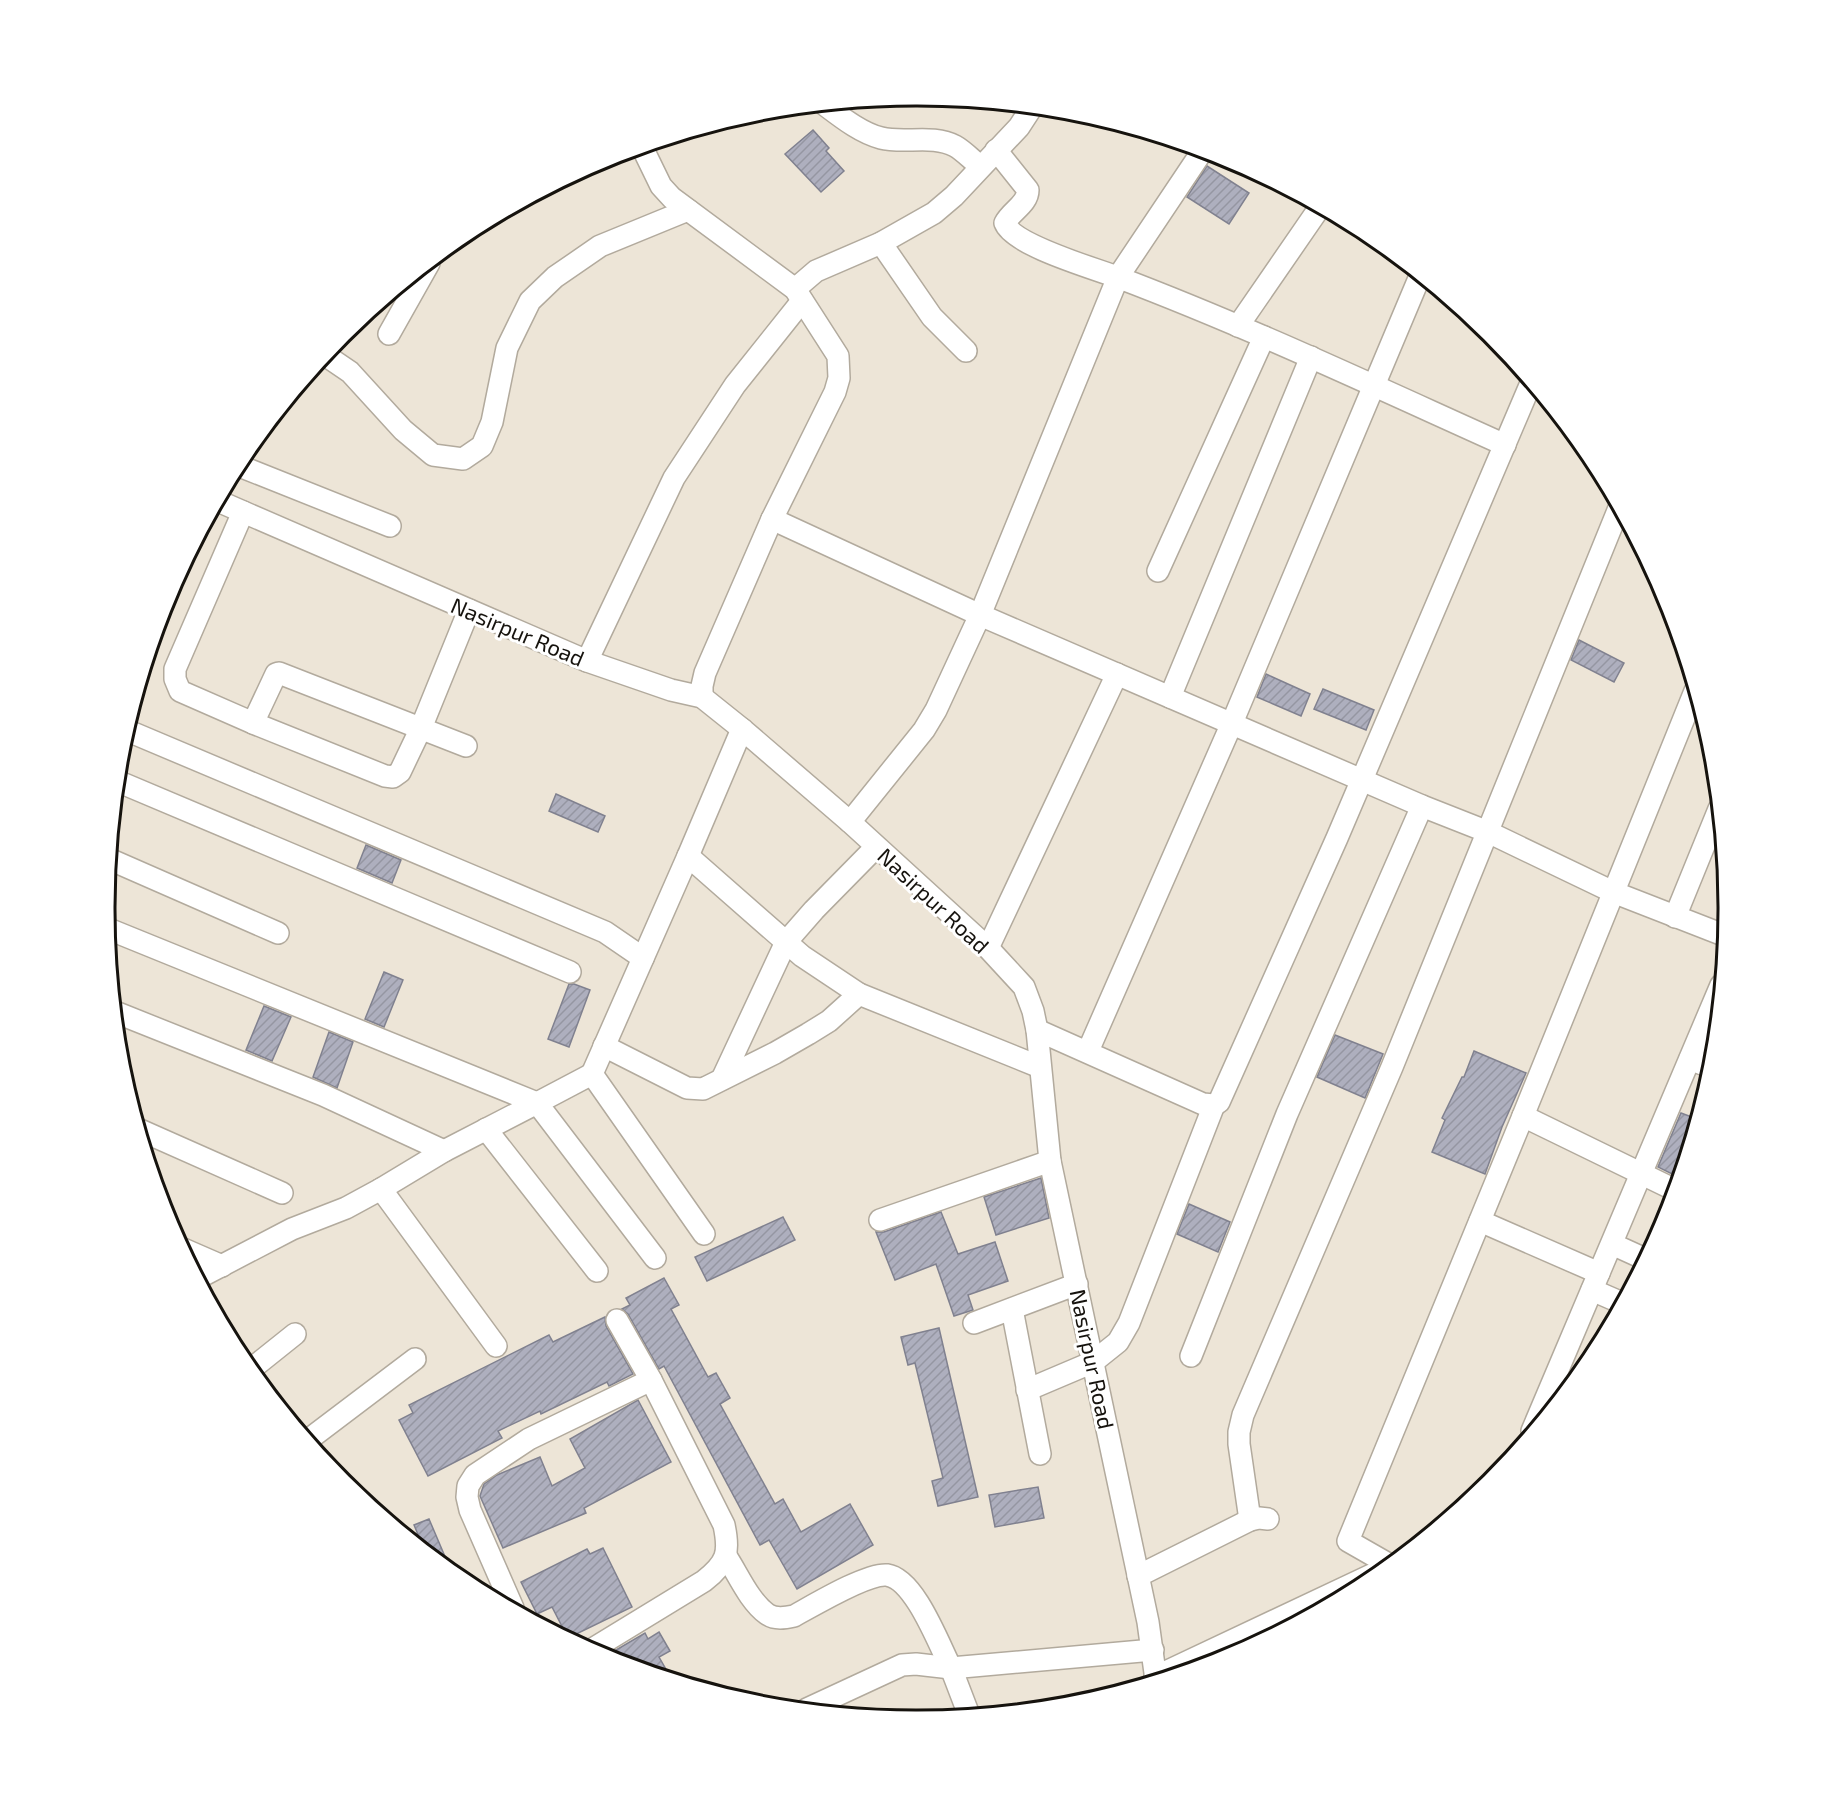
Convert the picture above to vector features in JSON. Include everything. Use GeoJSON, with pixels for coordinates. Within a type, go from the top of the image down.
{"type":"FeatureCollection","features":[{"type":"Feature","properties":{"kind":"street"},"geometry":{"type":"LineString","coordinates":[[834,111],[878,138],[947,142],[980,166]]}},
{"type":"Feature","properties":{"kind":"street"},"geometry":{"type":"LineString","coordinates":[[586,661],[674,478],[735,385],[816,271],[881,243],[934,213],[954,196],[1019,127],[1027,114]]}},
{"type":"Feature","properties":{"kind":"street"},"geometry":{"type":"LineString","coordinates":[[996,150],[1028,190],[1027,199],[1008,217],[1005,223],[1007,229],[1027,243],[1118,277],[1264,337],[1505,446]]}},
{"type":"Feature","properties":{"kind":"street"},"geometry":{"type":"LineString","coordinates":[[646,154],[661,186],[672,198],[799,295],[838,356],[839,378],[835,392],[772,519],[705,673],[702,698]]}},
{"type":"Feature","properties":{"kind":"street"},"geometry":{"type":"LineString","coordinates":[[850,822],[924,730],[936,710],[980,615],[1118,277],[1198,158]]}},
{"type":"Feature","properties":{"kind":"street"},"geometry":{"type":"LineString","coordinates":[[332,360],[350,372],[403,430],[433,455],[463,459],[482,446],[492,422],[507,348],[530,302],[555,277],[600,246],[688,210]]}},
{"type":"Feature","properties":{"kind":"street"},"geometry":{"type":"LineString","coordinates":[[1238,326],[1316,213]]}},
{"type":"Feature","properties":{"kind":"street"},"geometry":{"type":"LineString","coordinates":[[881,243],[932,317],[966,351]]}},
{"type":"Feature","properties":{"kind":"street"},"geometry":{"type":"LineString","coordinates":[[389,334],[420,279]]}},
{"type":"Feature","properties":{"kind":"street"},"geometry":{"type":"LineString","coordinates":[[1088,1051],[1232,723],[1417,283]]}},
{"type":"Feature","properties":{"kind":"street"},"geometry":{"type":"LineString","coordinates":[[1158,571],[1264,337]]}},
{"type":"Feature","properties":{"kind":"street"},"geometry":{"type":"LineString","coordinates":[[1170,698],[1311,357]]}},
{"type":"Feature","properties":{"kind":"street"},"geometry":{"type":"LineString","coordinates":[[1027,1390],[1094,1362],[1118,1342],[1129,1323],[1214,1105],[1223,1096],[1362,780],[1528,391]]}},
{"type":"Feature","properties":{"kind":"street"},"geometry":{"type":"LineString","coordinates":[[246,469],[390,525]]}},
{"type":"Feature","properties":{"kind":"street","name":"Nasirpur Road"},"geometry":{"type":"LineString","coordinates":[[224,504],[586,661],[702,698],[742,729],[850,822],[988,948],[1024,987],[1033,1011],[1036,1030],[1050,1161],[1138,1576],[1153,1650],[1155,1673]]}},
{"type":"Feature","properties":{"kind":"street"},"geometry":{"type":"LineString","coordinates":[[243,512],[175,669],[175,679],[180,691],[253,723],[385,776],[393,777],[400,772],[421,728],[469,610]]}},
{"type":"Feature","properties":{"kind":"street"},"geometry":{"type":"LineString","coordinates":[[1138,1576],[1259,1520],[1239,1444],[1243,1415],[1396,1056],[1616,516]]}},
{"type":"Feature","properties":{"kind":"street"},"geometry":{"type":"LineString","coordinates":[[772,519],[980,615],[1422,806],[1488,832],[1613,892],[1717,933]]}},
{"type":"Feature","properties":{"kind":"street"},"geometry":{"type":"LineString","coordinates":[[253,723],[276,674],[279,673],[465,746]]}},
{"type":"Feature","properties":{"kind":"street"},"geometry":{"type":"LineString","coordinates":[[988,948],[1117,674]]}},
{"type":"Feature","properties":{"kind":"street"},"geometry":{"type":"LineString","coordinates":[[1381,1560],[1348,1541],[1691,701]]}},
{"type":"Feature","properties":{"kind":"street"},"geometry":{"type":"LineString","coordinates":[[205,1275],[291,1229],[346,1208],[381,1190],[444,1150],[592,1074],[742,729]]}},
{"type":"Feature","properties":{"kind":"street"},"geometry":{"type":"LineString","coordinates":[[134,734],[605,932],[643,958]]}},
{"type":"Feature","properties":{"kind":"street"},"geometry":{"type":"LineString","coordinates":[[125,785],[570,972]]}},
{"type":"Feature","properties":{"kind":"street"},"geometry":{"type":"LineString","coordinates":[[1191,1356],[1287,1114],[1422,806]]}},
{"type":"Feature","properties":{"kind":"street"},"geometry":{"type":"LineString","coordinates":[[1675,917],[1713,824]]}},
{"type":"Feature","properties":{"kind":"street"},"geometry":{"type":"LineString","coordinates":[[722,1079],[786,942],[876,847]]}},
{"type":"Feature","properties":{"kind":"street"},"geometry":{"type":"LineString","coordinates":[[688,855],[802,956],[859,994],[1040,1067]]}},
{"type":"Feature","properties":{"kind":"street"},"geometry":{"type":"LineString","coordinates":[[117,862],[278,933]]}},
{"type":"Feature","properties":{"kind":"street"},"geometry":{"type":"LineString","coordinates":[[116,932],[537,1103],[656,1258]]}},
{"type":"Feature","properties":{"kind":"street"},"geometry":{"type":"LineString","coordinates":[[604,1046],[687,1088],[703,1089],[808,1034],[829,1020],[859,994]]}},
{"type":"Feature","properties":{"kind":"street"},"geometry":{"type":"LineString","coordinates":[[1557,1389],[1596,1282],[1711,1009]]}},
{"type":"Feature","properties":{"kind":"street"},"geometry":{"type":"LineString","coordinates":[[122,1015],[322,1095],[444,1150]]}},
{"type":"Feature","properties":{"kind":"street"},"geometry":{"type":"LineString","coordinates":[[1036,1030],[1088,1051],[1203,1104],[1214,1105]]}},
{"type":"Feature","properties":{"kind":"street"},"geometry":{"type":"LineString","coordinates":[[1690,1059],[1703,1064]]}},
{"type":"Feature","properties":{"kind":"street"},"geometry":{"type":"LineString","coordinates":[[592,1074],[704,1234]]}},
{"type":"Feature","properties":{"kind":"street"},"geometry":{"type":"LineString","coordinates":[[1523,1116],[1668,1186]]}},
{"type":"Feature","properties":{"kind":"street"},"geometry":{"type":"LineString","coordinates":[[486,1129],[597,1271]]}},
{"type":"Feature","properties":{"kind":"street"},"geometry":{"type":"LineString","coordinates":[[148,1133],[282,1193]]}},
{"type":"Feature","properties":{"kind":"street"},"geometry":{"type":"LineString","coordinates":[[880,1220],[1050,1161]]}},
{"type":"Feature","properties":{"kind":"street"},"geometry":{"type":"LineString","coordinates":[[381,1190],[496,1346]]}},
{"type":"Feature","properties":{"kind":"street"},"geometry":{"type":"LineString","coordinates":[[1480,1221],[1596,1282],[1616,1298]]}},
{"type":"Feature","properties":{"kind":"street"},"geometry":{"type":"LineString","coordinates":[[1612,1244],[1638,1256]]}},
{"type":"Feature","properties":{"kind":"street"},"geometry":{"type":"LineString","coordinates":[[194,1254],[222,1266]]}},
{"type":"Feature","properties":{"kind":"street"},"geometry":{"type":"LineString","coordinates":[[974,1323],[1077,1284]]}},
{"type":"Feature","properties":{"kind":"street"},"geometry":{"type":"LineString","coordinates":[[1012,1309],[1040,1454]]}},
{"type":"Feature","properties":{"kind":"street"},"geometry":{"type":"LineString","coordinates":[[601,1644],[704,1581],[718,1570],[726,1556],[727,1542],[724,1525],[651,1380],[617,1320]]}},
{"type":"Feature","properties":{"kind":"street"},"geometry":{"type":"LineString","coordinates":[[258,1364],[295,1334]]}},
{"type":"Feature","properties":{"kind":"street"},"geometry":{"type":"LineString","coordinates":[[314,1436],[415,1359]]}},
{"type":"Feature","properties":{"kind":"street"},"geometry":{"type":"LineString","coordinates":[[508,1597],[470,1510],[467,1497],[468,1486],[475,1474],[529,1439],[651,1380]]}},
{"type":"Feature","properties":{"kind":"street"},"geometry":{"type":"LineString","coordinates":[[726,1556],[768,1615],[782,1619],[794,1616],[868,1578],[886,1575],[898,1579],[909,1589],[918,1604],[951,1668],[966,1708]]}},
{"type":"Feature","properties":{"kind":"street"},"geometry":{"type":"LineString","coordinates":[[1205,1655],[1323,1598]]}},
{"type":"Feature","properties":{"kind":"street"},"geometry":{"type":"LineString","coordinates":[[819,1704],[902,1665],[916,1664],[951,1668],[1153,1650]]}},
{"type":"Feature","properties":{"kind":"building"},"geometry":{"type":"Polygon","coordinates":[[[813,130],[829,148],[826,151],[844,171],[821,192],[785,154],[813,130]]]}},
{"type":"Feature","properties":{"kind":"building"},"geometry":{"type":"Polygon","coordinates":[[[1207,166],[1249,193],[1229,224],[1187,197],[1207,166]]]}},
{"type":"Feature","properties":{"kind":"building"},"geometry":{"type":"Polygon","coordinates":[[[1579,640],[1624,663],[1614,682],[1571,660],[1579,640]]]}},
{"type":"Feature","properties":{"kind":"building"},"geometry":{"type":"Polygon","coordinates":[[[1266,674],[1310,694],[1301,716],[1257,697],[1266,674]]]}},
{"type":"Feature","properties":{"kind":"building"},"geometry":{"type":"Polygon","coordinates":[[[1323,689],[1374,710],[1366,730],[1314,709],[1323,689]]]}},
{"type":"Feature","properties":{"kind":"building"},"geometry":{"type":"Polygon","coordinates":[[[556,794],[605,816],[598,832],[549,811],[556,794]]]}},
{"type":"Feature","properties":{"kind":"building"},"geometry":{"type":"Polygon","coordinates":[[[366,845],[401,860],[392,883],[357,868],[366,845]]]}},
{"type":"Feature","properties":{"kind":"building"},"geometry":{"type":"Polygon","coordinates":[[[384,972],[403,980],[384,1027],[365,1019],[384,972]]]}},
{"type":"Feature","properties":{"kind":"building"},"geometry":{"type":"Polygon","coordinates":[[[569,984],[590,990],[569,1047],[548,1039],[569,984]]]}},
{"type":"Feature","properties":{"kind":"building"},"geometry":{"type":"Polygon","coordinates":[[[264,1006],[291,1017],[272,1061],[246,1050],[264,1006]]]}},
{"type":"Feature","properties":{"kind":"building"},"geometry":{"type":"Polygon","coordinates":[[[329,1032],[353,1042],[337,1088],[313,1077],[329,1032]]]}},
{"type":"Feature","properties":{"kind":"building"},"geometry":{"type":"Polygon","coordinates":[[[1335,1035],[1383,1054],[1365,1098],[1317,1077],[1335,1035]]]}},
{"type":"Feature","properties":{"kind":"building"},"geometry":{"type":"Polygon","coordinates":[[[1474,1051],[1526,1073],[1502,1127],[1485,1174],[1432,1152],[1445,1120],[1442,1118],[1464,1077],[1474,1051]]]}},
{"type":"Feature","properties":{"kind":"building"},"geometry":{"type":"Polygon","coordinates":[[[1681,1113],[1691,1117],[1672,1174],[1658,1167],[1681,1113]]]}},
{"type":"Feature","properties":{"kind":"building"},"geometry":{"type":"Polygon","coordinates":[[[1041,1178],[1049,1218],[996,1235],[984,1197],[1041,1178]]]}},
{"type":"Feature","properties":{"kind":"building"},"geometry":{"type":"Polygon","coordinates":[[[1189,1204],[1230,1222],[1218,1252],[1177,1234],[1189,1204]]]}},
{"type":"Feature","properties":{"kind":"building"},"geometry":{"type":"Polygon","coordinates":[[[941,1212],[958,1254],[995,1242],[1008,1281],[968,1295],[973,1310],[954,1316],[936,1264],[895,1280],[876,1232],[884,1232],[941,1212]]]}},
{"type":"Feature","properties":{"kind":"building"},"geometry":{"type":"Polygon","coordinates":[[[783,1217],[795,1240],[707,1281],[695,1257],[783,1217]]]}},
{"type":"Feature","properties":{"kind":"building"},"geometry":{"type":"Polygon","coordinates":[[[664,1278],[679,1305],[671,1309],[708,1377],[716,1373],[730,1398],[720,1404],[775,1504],[783,1499],[801,1532],[850,1504],[873,1545],[797,1589],[769,1540],[760,1545],[664,1366],[659,1369],[628,1314],[622,1309],[630,1305],[626,1298],[664,1278]]]}},
{"type":"Feature","properties":{"kind":"building"},"geometry":{"type":"Polygon","coordinates":[[[605,1317],[606,1326],[633,1374],[609,1386],[607,1382],[541,1414],[540,1411],[498,1431],[502,1438],[428,1476],[399,1420],[413,1413],[409,1405],[549,1335],[553,1342],[605,1317]]]}},
{"type":"Feature","properties":{"kind":"building"},"geometry":{"type":"Polygon","coordinates":[[[939,1328],[978,1497],[938,1506],[932,1481],[943,1478],[915,1363],[908,1365],[901,1337],[939,1328]]]}},
{"type":"Feature","properties":{"kind":"building"},"geometry":{"type":"Polygon","coordinates":[[[638,1400],[671,1462],[584,1508],[586,1513],[503,1548],[480,1496],[484,1484],[497,1475],[540,1457],[552,1486],[585,1468],[570,1439],[638,1400]]]}},
{"type":"Feature","properties":{"kind":"building"},"geometry":{"type":"Polygon","coordinates":[[[1038,1487],[1044,1518],[995,1527],[989,1495],[1038,1487]]]}},
{"type":"Feature","properties":{"kind":"building"},"geometry":{"type":"Polygon","coordinates":[[[429,1519],[444,1555],[418,1535],[414,1525],[429,1519]]]}},
{"type":"Feature","properties":{"kind":"building"},"geometry":{"type":"Polygon","coordinates":[[[603,1548],[632,1607],[577,1634],[562,1627],[552,1607],[537,1613],[521,1582],[587,1549],[590,1554],[603,1548]]]}},
{"type":"Feature","properties":{"kind":"building"},"geometry":{"type":"Polygon","coordinates":[[[659,1632],[670,1651],[659,1657],[666,1669],[616,1650],[645,1633],[648,1639],[659,1632]]]}}]}
